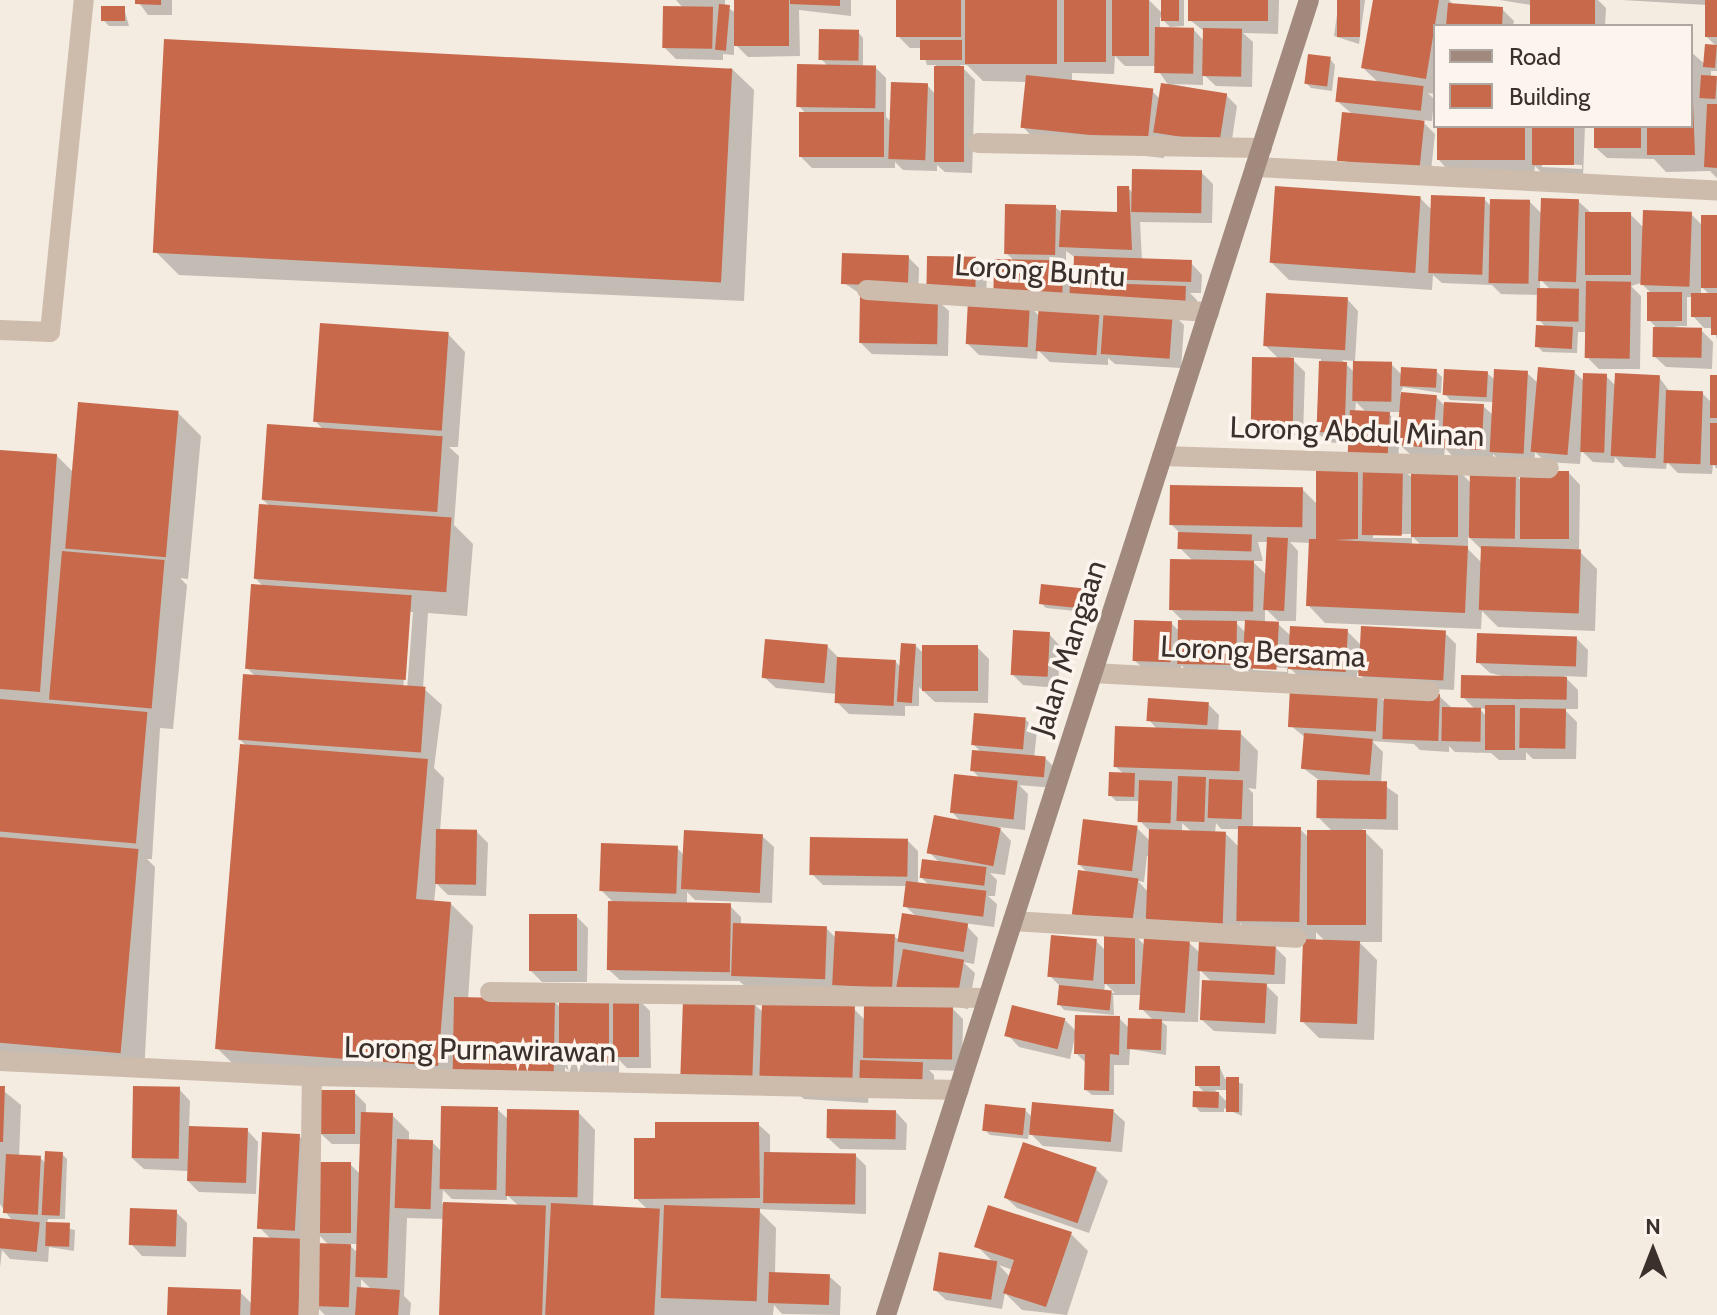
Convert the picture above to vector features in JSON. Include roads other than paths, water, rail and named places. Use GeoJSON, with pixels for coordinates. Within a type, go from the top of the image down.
{"type":"FeatureCollection","features":[{"type":"Feature","properties":{"kind":"street"},"geometry":{"type":"LineString","coordinates":[[0,330],[50,332],[84,0]]}},
{"type":"Feature","properties":{"kind":"street","name":"Jalan Mangaan"},"geometry":{"type":"LineString","coordinates":[[886,1315],[1309,0]]}},
{"type":"Feature","properties":{"kind":"street"},"geometry":{"type":"LineString","coordinates":[[978,143],[1258,158],[1717,190]]}},
{"type":"Feature","properties":{"kind":"street","name":"Lorong Buntu"},"geometry":{"type":"LineString","coordinates":[[867,290],[1209,312]]}},
{"type":"Feature","properties":{"kind":"street","name":"Lorong Abdul Minan"},"geometry":{"type":"LineString","coordinates":[[1162,456],[1549,468]]}},
{"type":"Feature","properties":{"kind":"street","name":"Lorong Bersama"},"geometry":{"type":"LineString","coordinates":[[1093,673],[1430,691]]}},
{"type":"Feature","properties":{"kind":"street"},"geometry":{"type":"LineString","coordinates":[[1013,921],[1296,938]]}},
{"type":"Feature","properties":{"kind":"street"},"geometry":{"type":"LineString","coordinates":[[490,992],[988,998]]}},
{"type":"Feature","properties":{"kind":"street","name":"Lorong Purnawirawan"},"geometry":{"type":"LineString","coordinates":[[0,1061],[312,1076],[959,1090]]}},
{"type":"Feature","properties":{"kind":"street"},"geometry":{"type":"LineString","coordinates":[[309,1312],[312,1076]]}}]}
